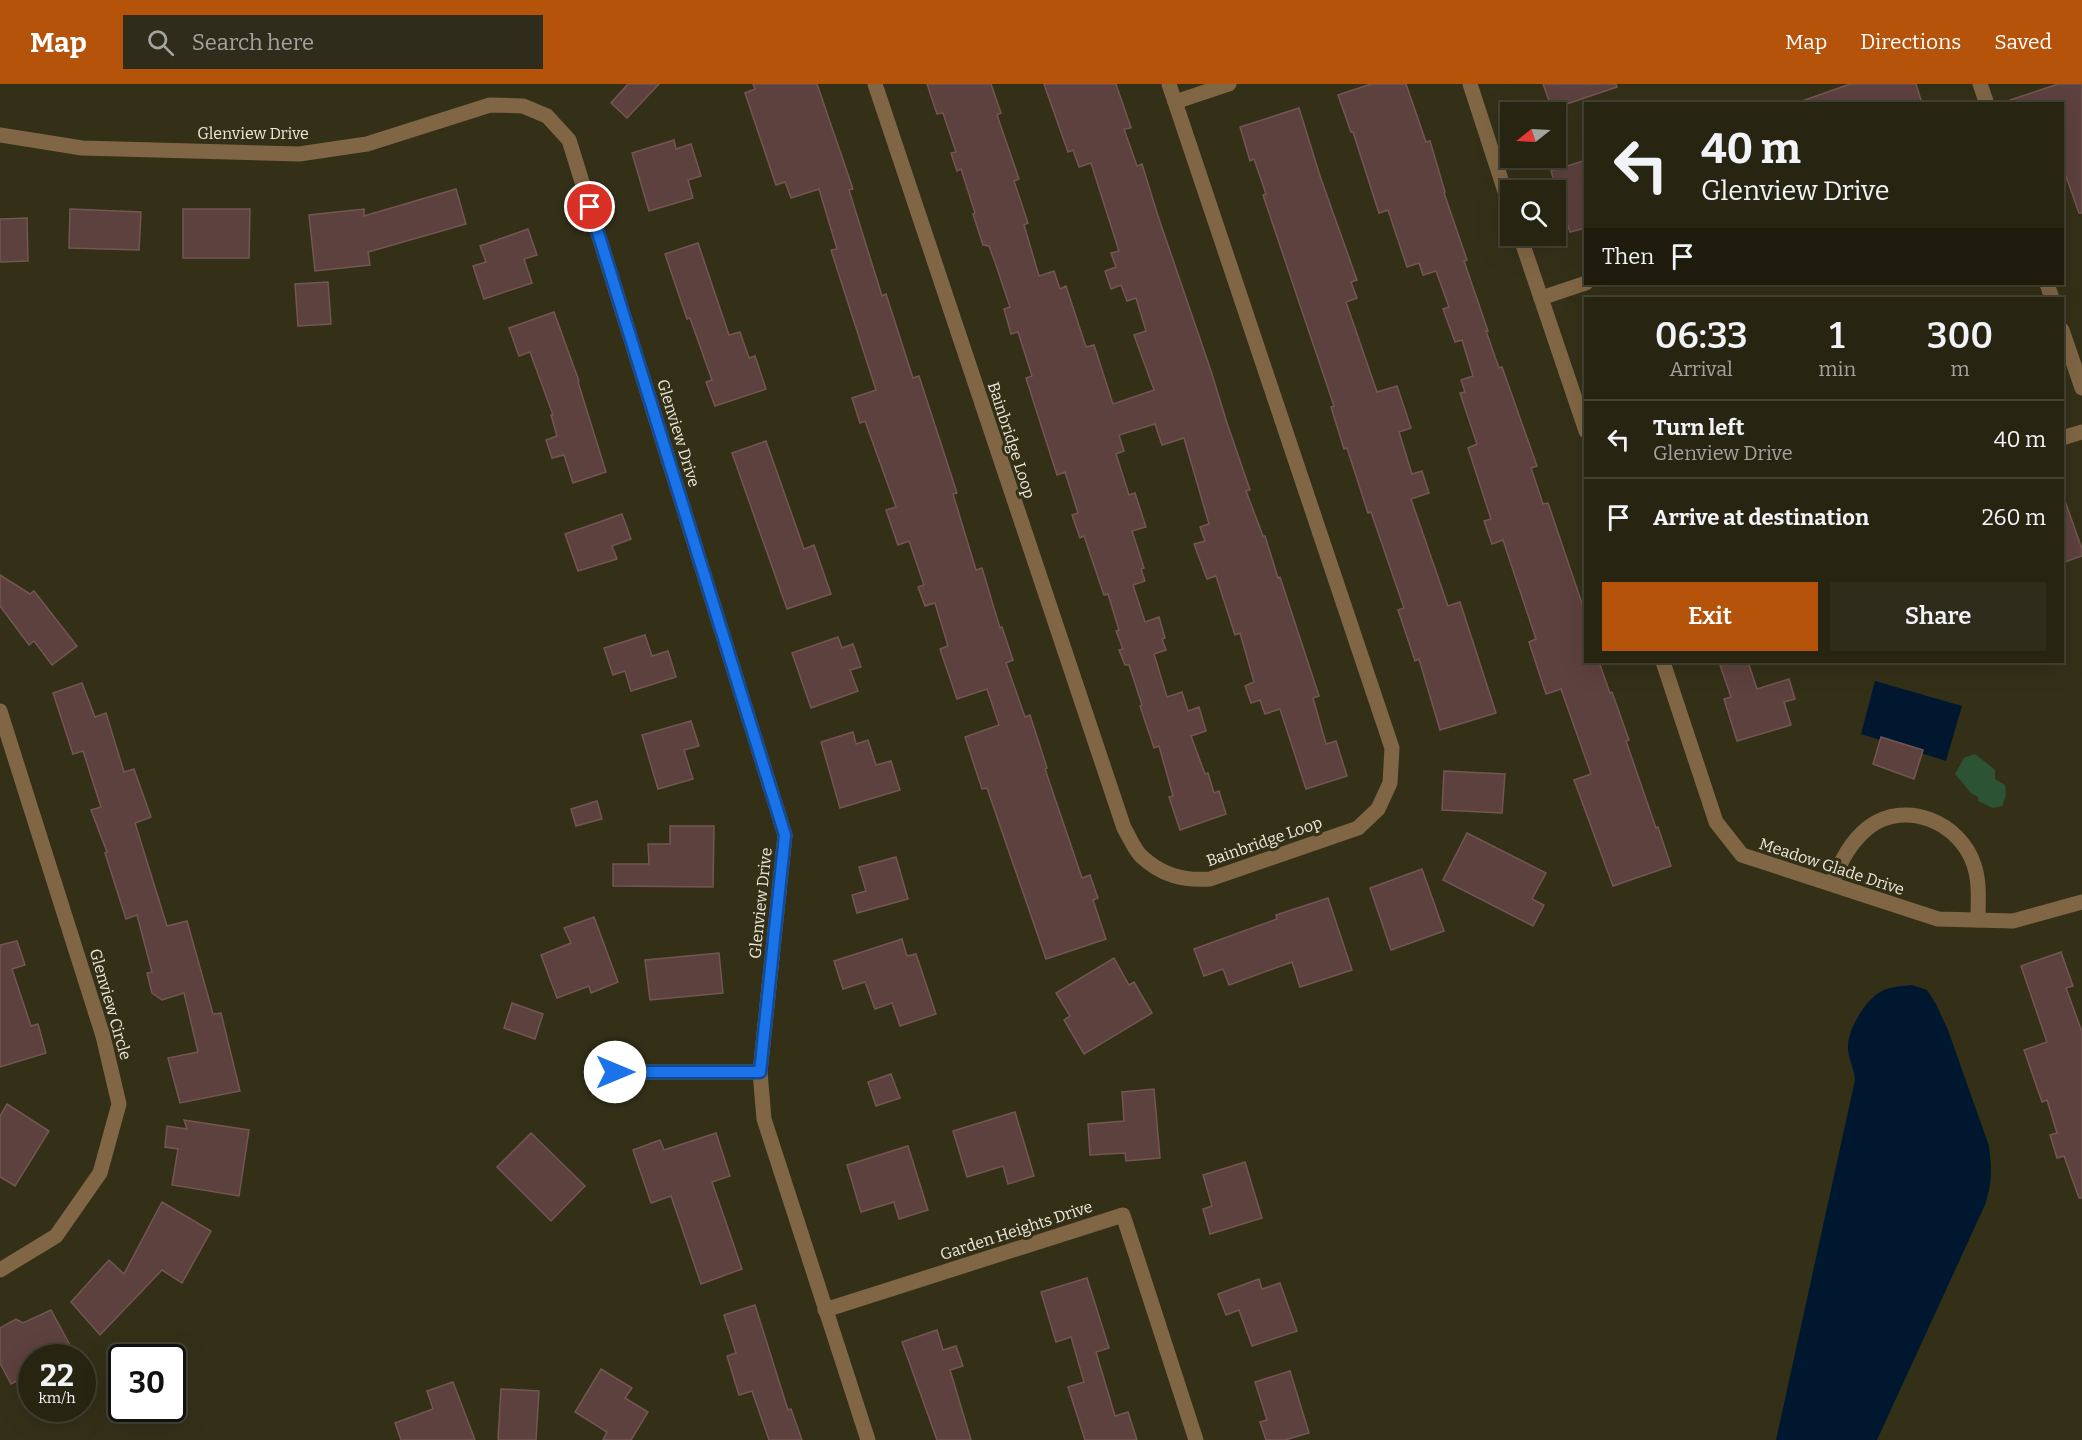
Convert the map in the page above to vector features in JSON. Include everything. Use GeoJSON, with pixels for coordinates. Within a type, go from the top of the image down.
{"type":"FeatureCollection","features":[{"type":"Feature","properties":{"kind":"street","name":"Bainbridge Loop"},"geometry":{"type":"LineString","coordinates":[[875,84],[1124,828],[1140,855],[1168,875],[1191,881],[1210,879],[1358,828],[1378,809],[1390,783],[1392,748],[1169,84]]}},
{"type":"Feature","properties":{"kind":"street"},"geometry":{"type":"LineString","coordinates":[[1175,102],[1228,84]]}},
{"type":"Feature","properties":{"kind":"street"},"geometry":{"type":"LineString","coordinates":[[1470,84],[1501,180]]}},
{"type":"Feature","properties":{"kind":"street"},"geometry":{"type":"LineString","coordinates":[[1980,84],[1986,102]]}},
{"type":"Feature","properties":{"kind":"street","name":"Glenview Drive"},"geometry":{"type":"LineString","coordinates":[[0,135],[82,148],[299,154],[367,144],[490,105],[523,106],[547,116],[569,140],[785,835],[760,1072],[764,1119],[825,1310]]}},
{"type":"Feature","properties":{"kind":"street"},"geometry":{"type":"LineString","coordinates":[[1523,246],[1584,425]]}},
{"type":"Feature","properties":{"kind":"street"},"geometry":{"type":"LineString","coordinates":[[1541,298],[1584,285]]}},
{"type":"Feature","properties":{"kind":"street"},"geometry":{"type":"LineString","coordinates":[[2064,336],[2082,388]]}},
{"type":"Feature","properties":{"kind":"street"},"geometry":{"type":"LineString","coordinates":[[2064,437],[2082,432]]}},
{"type":"Feature","properties":{"kind":"street","name":"Meadow Glade Drive"},"geometry":{"type":"LineString","coordinates":[[1663,663],[1716,822],[1742,855],[1938,919],[2013,921],[2082,902]]}},
{"type":"Feature","properties":{"kind":"street","name":"Glenview Circle"},"geometry":{"type":"LineString","coordinates":[[0,711],[104,1036],[119,1104],[100,1173],[56,1236],[0,1269]]}},
{"type":"Feature","properties":{"kind":"street"},"geometry":{"type":"LineString","coordinates":[[1832,884],[1844,855],[1870,826],[1901,815],[1922,817],[1939,822],[1966,848],[1974,864],[1978,882],[1978,920]]}},
{"type":"Feature","properties":{"kind":"street"},"geometry":{"type":"LineString","coordinates":[[615,1072],[760,1072]]}},
{"type":"Feature","properties":{"kind":"street","name":"Garden Heights Drive"},"geometry":{"type":"LineString","coordinates":[[825,1310],[1123,1215],[1196,1440]]}},
{"type":"Feature","properties":{"kind":"street"},"geometry":{"type":"LineString","coordinates":[[825,1310],[868,1440]]}},
{"type":"Feature","properties":{"kind":"green space"},"geometry":{"type":"Polygon","coordinates":[[[1975,754],[1995,770],[1995,779],[2005,785],[2006,795],[2002,806],[1993,808],[1978,801],[1978,797],[1971,793],[1955,774],[1964,758],[1975,754]]]}},
{"type":"Feature","properties":{"kind":"water"},"geometry":{"type":"Polygon","coordinates":[[[1875,681],[1962,706],[1946,761],[1861,734],[1875,681]]]}},
{"type":"Feature","properties":{"kind":"water"},"geometry":{"type":"Polygon","coordinates":[[[1912,985],[1927,990],[1936,1004],[1948,1030],[1989,1146],[1991,1176],[1985,1205],[1877,1440],[1776,1440],[1855,1080],[1848,1052],[1850,1033],[1858,1017],[1874,996],[1887,989],[1912,985]]]}},
{"type":"Feature","properties":{"kind":"building"},"geometry":{"type":"Polygon","coordinates":[[[628,84],[659,84],[627,118],[611,103],[628,84]]]}},
{"type":"Feature","properties":{"kind":"building"},"geometry":{"type":"Polygon","coordinates":[[[753,84],[817,84],[853,189],[849,190],[882,296],[886,294],[913,378],[919,376],[957,493],[953,494],[976,570],[982,568],[1000,628],[1002,627],[1013,660],[1006,663],[1025,717],[1030,715],[1047,768],[1045,769],[1082,878],[1090,875],[1098,898],[1093,900],[1106,939],[1046,959],[987,788],[982,789],[965,737],[999,725],[987,689],[957,699],[940,649],[948,646],[935,603],[925,606],[918,587],[924,585],[909,541],[898,545],[886,510],[896,507],[865,421],[860,423],[852,398],[876,390],[831,250],[837,249],[819,189],[791,198],[785,182],[776,185],[745,93],[755,89],[753,84]]]}},
{"type":"Feature","properties":{"kind":"building"},"geometry":{"type":"Polygon","coordinates":[[[927,84],[991,84],[1001,113],[997,115],[1019,179],[1014,181],[1028,223],[1024,225],[1039,276],[1054,271],[1060,289],[1066,286],[1086,347],[1094,345],[1113,404],[1154,390],[1134,335],[1146,331],[1136,298],[1127,301],[1121,285],[1111,289],[1105,271],[1116,267],[1111,253],[1119,251],[1091,163],[1079,167],[1073,150],[1068,152],[1044,84],[1116,84],[1131,128],[1124,129],[1137,166],[1142,164],[1250,490],[1246,491],[1263,536],[1265,536],[1278,578],[1280,577],[1319,696],[1313,698],[1326,744],[1336,741],[1347,776],[1306,789],[1280,709],[1265,714],[1260,700],[1251,703],[1245,686],[1254,682],[1240,633],[1235,635],[1216,576],[1207,579],[1194,544],[1205,541],[1200,527],[1209,524],[1184,438],[1162,445],[1155,424],[1119,435],[1124,451],[1116,454],[1129,495],[1135,493],[1146,527],[1132,531],[1144,568],[1141,569],[1145,581],[1133,585],[1145,622],[1159,617],[1166,650],[1154,654],[1167,697],[1182,692],[1188,711],[1199,707],[1206,731],[1191,736],[1205,774],[1208,773],[1214,793],[1219,791],[1226,814],[1180,830],[1169,797],[1173,796],[1159,746],[1154,748],[1129,665],[1125,665],[1119,650],[1123,649],[1116,631],[1119,630],[1108,594],[1104,595],[1084,536],[1080,538],[1072,515],[1078,513],[1065,472],[1057,475],[1026,378],[1032,376],[1018,332],[1011,334],[1004,309],[1010,307],[989,246],[983,245],[961,169],[957,171],[951,153],[956,152],[943,113],[937,114],[927,84]]]}},
{"type":"Feature","properties":{"kind":"building"},"geometry":{"type":"Polygon","coordinates":[[[1371,84],[1406,84],[1426,142],[1430,141],[1444,193],[1467,260],[1464,261],[1488,331],[1486,331],[1499,368],[1502,367],[1537,466],[1531,468],[1543,504],[1548,503],[1584,609],[1584,663],[1599,663],[1610,693],[1612,692],[1629,740],[1626,741],[1671,866],[1613,886],[1574,780],[1591,774],[1561,689],[1546,694],[1529,642],[1536,639],[1503,540],[1492,544],[1484,521],[1491,519],[1468,448],[1477,444],[1460,393],[1465,392],[1461,380],[1473,376],[1462,340],[1455,342],[1443,309],[1449,307],[1436,271],[1423,275],[1419,263],[1407,267],[1388,210],[1379,213],[1353,132],[1351,132],[1338,95],[1371,84]]]}},
{"type":"Feature","properties":{"kind":"building"},"geometry":{"type":"Polygon","coordinates":[[[1543,84],[1616,84],[1617,87],[1566,104],[1566,102],[1549,102],[1543,84]]]}},
{"type":"Feature","properties":{"kind":"building"},"geometry":{"type":"Polygon","coordinates":[[[1850,84],[1916,84],[1921,100],[1916,102],[1802,101],[1850,84]]]}},
{"type":"Feature","properties":{"kind":"building"},"geometry":{"type":"Polygon","coordinates":[[[2058,84],[2082,84],[2082,213],[2079,213],[2064,171],[2064,102],[2010,102],[2010,100],[2058,84]]]}},
{"type":"Feature","properties":{"kind":"building"},"geometry":{"type":"Polygon","coordinates":[[[1299,108],[1320,176],[1357,280],[1351,282],[1357,298],[1346,302],[1377,392],[1397,386],[1411,428],[1399,432],[1412,474],[1422,471],[1429,493],[1411,499],[1448,606],[1460,602],[1496,713],[1440,730],[1419,659],[1415,661],[1398,610],[1404,608],[1371,512],[1368,513],[1347,448],[1344,449],[1331,407],[1334,406],[1263,195],[1266,194],[1254,159],[1250,161],[1240,127],[1299,108]]]}},
{"type":"Feature","properties":{"kind":"building"},"geometry":{"type":"Polygon","coordinates":[[[674,140],[676,149],[691,144],[701,176],[688,180],[693,198],[649,211],[632,153],[674,140]]]}},
{"type":"Feature","properties":{"kind":"building"},"geometry":{"type":"Polygon","coordinates":[[[1584,161],[1584,228],[1570,232],[1566,219],[1566,180],[1554,180],[1551,171],[1584,161]]]}},
{"type":"Feature","properties":{"kind":"building"},"geometry":{"type":"Polygon","coordinates":[[[456,189],[466,224],[368,252],[370,265],[315,271],[309,215],[364,209],[364,216],[456,189]]]}},
{"type":"Feature","properties":{"kind":"building"},"geometry":{"type":"Polygon","coordinates":[[[70,209],[141,212],[139,250],[69,248],[70,209]]]}},
{"type":"Feature","properties":{"kind":"building"},"geometry":{"type":"Polygon","coordinates":[[[183,209],[250,209],[249,258],[183,258],[183,209]]]}},
{"type":"Feature","properties":{"kind":"building"},"geometry":{"type":"Polygon","coordinates":[[[27,218],[28,261],[0,262],[0,219],[27,218]]]}},
{"type":"Feature","properties":{"kind":"building"},"geometry":{"type":"Polygon","coordinates":[[[528,229],[537,255],[524,259],[532,283],[484,299],[473,266],[486,262],[480,246],[528,229]]]}},
{"type":"Feature","properties":{"kind":"building"},"geometry":{"type":"Polygon","coordinates":[[[698,243],[729,335],[740,332],[749,358],[755,356],[766,389],[715,406],[706,382],[712,380],[690,318],[687,319],[665,254],[698,243]]]}},
{"type":"Feature","properties":{"kind":"building"},"geometry":{"type":"Polygon","coordinates":[[[328,282],[331,324],[298,326],[295,284],[328,282]]]}},
{"type":"Feature","properties":{"kind":"building"},"geometry":{"type":"Polygon","coordinates":[[[554,312],[579,381],[606,472],[573,483],[564,455],[552,458],[546,440],[557,436],[551,415],[553,415],[530,352],[519,356],[509,328],[554,312]]]}},
{"type":"Feature","properties":{"kind":"building"},"geometry":{"type":"Polygon","coordinates":[[[766,441],[804,549],[814,545],[831,594],[787,609],[732,453],[766,441]]]}},
{"type":"Feature","properties":{"kind":"building"},"geometry":{"type":"Polygon","coordinates":[[[2064,501],[2082,549],[2082,556],[2064,562],[2064,501]]]}},
{"type":"Feature","properties":{"kind":"building"},"geometry":{"type":"Polygon","coordinates":[[[622,514],[631,539],[612,546],[617,559],[578,571],[565,534],[622,514]]]}},
{"type":"Feature","properties":{"kind":"building"},"geometry":{"type":"Polygon","coordinates":[[[0,575],[30,594],[34,591],[77,646],[52,665],[34,641],[29,645],[0,606],[0,575]]]}},
{"type":"Feature","properties":{"kind":"building"},"geometry":{"type":"Polygon","coordinates":[[[645,635],[652,656],[668,651],[676,677],[631,691],[625,671],[613,675],[604,648],[645,635]]]}},
{"type":"Feature","properties":{"kind":"building"},"geometry":{"type":"Polygon","coordinates":[[[838,637],[842,648],[853,644],[861,667],[850,670],[858,691],[811,708],[792,653],[838,637]]]}},
{"type":"Feature","properties":{"kind":"building"},"geometry":{"type":"Polygon","coordinates":[[[1719,663],[1748,663],[1757,689],[1789,679],[1795,699],[1784,702],[1791,725],[1737,741],[1724,699],[1731,697],[1719,663]]]}},
{"type":"Feature","properties":{"kind":"building"},"geometry":{"type":"Polygon","coordinates":[[[82,683],[95,717],[106,713],[124,772],[134,769],[151,817],[135,823],[167,926],[187,921],[213,1014],[221,1013],[240,1091],[180,1103],[168,1058],[198,1052],[184,993],[162,1000],[152,993],[147,973],[152,972],[137,915],[126,919],[105,853],[107,852],[91,810],[101,807],[83,751],[73,754],[53,693],[82,683]]]}},
{"type":"Feature","properties":{"kind":"building"},"geometry":{"type":"Polygon","coordinates":[[[691,721],[699,746],[684,750],[693,779],[658,789],[642,735],[691,721]]]}},
{"type":"Feature","properties":{"kind":"building"},"geometry":{"type":"Polygon","coordinates":[[[853,732],[856,744],[868,740],[876,765],[891,761],[900,790],[840,808],[821,742],[853,732]]]}},
{"type":"Feature","properties":{"kind":"building"},"geometry":{"type":"Polygon","coordinates":[[[1881,737],[1923,750],[1914,779],[1873,764],[1881,737]]]}},
{"type":"Feature","properties":{"kind":"building"},"geometry":{"type":"Polygon","coordinates":[[[1444,771],[1505,774],[1502,813],[1442,810],[1444,771]]]}},
{"type":"Feature","properties":{"kind":"building"},"geometry":{"type":"Polygon","coordinates":[[[597,801],[602,819],[576,826],[571,809],[597,801]]]}},
{"type":"Feature","properties":{"kind":"building"},"geometry":{"type":"Polygon","coordinates":[[[670,826],[714,826],[713,887],[613,886],[613,864],[649,864],[648,844],[670,844],[670,826]]]}},
{"type":"Feature","properties":{"kind":"building"},"geometry":{"type":"Polygon","coordinates":[[[1467,833],[1546,873],[1532,899],[1544,905],[1533,926],[1443,880],[1467,833]]]}},
{"type":"Feature","properties":{"kind":"building"},"geometry":{"type":"Polygon","coordinates":[[[896,857],[908,899],[857,913],[852,895],[866,891],[859,867],[896,857]]]}},
{"type":"Feature","properties":{"kind":"building"},"geometry":{"type":"Polygon","coordinates":[[[1422,869],[1444,931],[1391,950],[1370,888],[1422,869]]]}},
{"type":"Feature","properties":{"kind":"building"},"geometry":{"type":"Polygon","coordinates":[[[1328,898],[1352,970],[1300,987],[1292,962],[1229,985],[1223,969],[1204,976],[1194,949],[1277,919],[1276,915],[1328,898]]]}},
{"type":"Feature","properties":{"kind":"building"},"geometry":{"type":"Polygon","coordinates":[[[594,917],[618,982],[591,993],[589,986],[557,998],[541,955],[571,943],[564,928],[594,917]]]}},
{"type":"Feature","properties":{"kind":"building"},"geometry":{"type":"Polygon","coordinates":[[[902,939],[907,956],[916,954],[936,1014],[900,1026],[892,1003],[875,1009],[865,982],[843,989],[834,961],[902,939]]]}},
{"type":"Feature","properties":{"kind":"building"},"geometry":{"type":"Polygon","coordinates":[[[17,941],[25,965],[12,969],[31,1026],[38,1024],[46,1053],[0,1067],[0,945],[17,941]]]}},
{"type":"Feature","properties":{"kind":"building"},"geometry":{"type":"Polygon","coordinates":[[[2061,952],[2073,986],[2066,988],[2082,1032],[2082,1198],[2079,1198],[2064,1156],[2057,1158],[2050,1135],[2057,1133],[2047,1100],[2042,1102],[2024,1050],[2047,1042],[2021,966],[2061,952]]]}},
{"type":"Feature","properties":{"kind":"building"},"geometry":{"type":"Polygon","coordinates":[[[719,953],[723,993],[650,1000],[645,960],[719,953]]]}},
{"type":"Feature","properties":{"kind":"building"},"geometry":{"type":"Polygon","coordinates":[[[1114,958],[1129,985],[1134,982],[1152,1013],[1084,1054],[1064,1020],[1070,1016],[1056,993],[1114,958]]]}},
{"type":"Feature","properties":{"kind":"building"},"geometry":{"type":"Polygon","coordinates":[[[512,1003],[543,1014],[535,1039],[504,1028],[512,1003]]]}},
{"type":"Feature","properties":{"kind":"building"},"geometry":{"type":"Polygon","coordinates":[[[891,1074],[900,1098],[876,1106],[868,1082],[891,1074]]]}},
{"type":"Feature","properties":{"kind":"building"},"geometry":{"type":"Polygon","coordinates":[[[1154,1089],[1160,1158],[1126,1161],[1125,1153],[1090,1155],[1088,1124],[1124,1121],[1122,1092],[1154,1089]]]}},
{"type":"Feature","properties":{"kind":"building"},"geometry":{"type":"Polygon","coordinates":[[[7,1104],[49,1131],[15,1186],[0,1177],[0,1116],[7,1104]]]}},
{"type":"Feature","properties":{"kind":"building"},"geometry":{"type":"Polygon","coordinates":[[[1015,1112],[1034,1176],[1008,1184],[1003,1166],[967,1177],[953,1131],[1015,1112]]]}},
{"type":"Feature","properties":{"kind":"building"},"geometry":{"type":"Polygon","coordinates":[[[184,1120],[249,1130],[239,1196],[172,1185],[178,1149],[165,1147],[167,1126],[187,1129],[184,1120]]]}},
{"type":"Feature","properties":{"kind":"building"},"geometry":{"type":"Polygon","coordinates":[[[531,1133],[585,1186],[551,1221],[497,1167],[531,1133]]]}},
{"type":"Feature","properties":{"kind":"building"},"geometry":{"type":"Polygon","coordinates":[[[716,1133],[730,1176],[712,1182],[742,1269],[701,1284],[671,1196],[651,1203],[633,1150],[660,1140],[664,1150],[716,1133]]]}},
{"type":"Feature","properties":{"kind":"building"},"geometry":{"type":"Polygon","coordinates":[[[908,1146],[928,1210],[899,1219],[894,1202],[861,1212],[847,1165],[908,1146]]]}},
{"type":"Feature","properties":{"kind":"building"},"geometry":{"type":"Polygon","coordinates":[[[1245,1162],[1262,1218],[1210,1234],[1203,1209],[1212,1206],[1203,1175],[1245,1162]]]}},
{"type":"Feature","properties":{"kind":"building"},"geometry":{"type":"Polygon","coordinates":[[[162,1202],[211,1231],[182,1283],[162,1270],[100,1335],[71,1302],[109,1260],[124,1274],[162,1202]]]}},
{"type":"Feature","properties":{"kind":"building"},"geometry":{"type":"Polygon","coordinates":[[[1087,1278],[1109,1348],[1096,1352],[1115,1416],[1128,1412],[1137,1440],[1085,1440],[1068,1387],[1084,1382],[1071,1337],[1056,1342],[1041,1292],[1087,1278]]]}},
{"type":"Feature","properties":{"kind":"building"},"geometry":{"type":"Polygon","coordinates":[[[1259,1279],[1262,1289],[1280,1283],[1297,1331],[1252,1346],[1239,1310],[1226,1315],[1218,1294],[1259,1279]]]}},
{"type":"Feature","properties":{"kind":"building"},"geometry":{"type":"Polygon","coordinates":[[[755,1305],[788,1410],[791,1409],[802,1440],[769,1440],[752,1391],[739,1395],[727,1356],[736,1353],[724,1315],[755,1305]]]}},
{"type":"Feature","properties":{"kind":"building"},"geometry":{"type":"Polygon","coordinates":[[[51,1310],[69,1344],[18,1344],[18,1380],[11,1384],[0,1363],[0,1328],[16,1319],[23,1323],[51,1310]]]}},
{"type":"Feature","properties":{"kind":"building"},"geometry":{"type":"Polygon","coordinates":[[[937,1330],[943,1350],[956,1346],[963,1366],[950,1370],[971,1440],[937,1440],[902,1342],[937,1330]]]}},
{"type":"Feature","properties":{"kind":"building"},"geometry":{"type":"Polygon","coordinates":[[[601,1369],[632,1388],[625,1398],[648,1412],[631,1440],[603,1440],[607,1432],[575,1412],[601,1369]]]}},
{"type":"Feature","properties":{"kind":"building"},"geometry":{"type":"Polygon","coordinates":[[[1290,1371],[1309,1433],[1285,1440],[1266,1440],[1260,1422],[1267,1420],[1255,1382],[1290,1371]]]}},
{"type":"Feature","properties":{"kind":"building"},"geometry":{"type":"Polygon","coordinates":[[[453,1382],[475,1440],[401,1440],[395,1423],[433,1409],[427,1391],[453,1382]]]}},
{"type":"Feature","properties":{"kind":"building"},"geometry":{"type":"Polygon","coordinates":[[[501,1389],[539,1391],[536,1440],[498,1440],[501,1389]]]}},
{"type":"Feature","properties":{"kind":"route"},"geometry":{"type":"LineString","coordinates":[[590,207],[785,835],[760,1072],[615,1072]]}}]}
